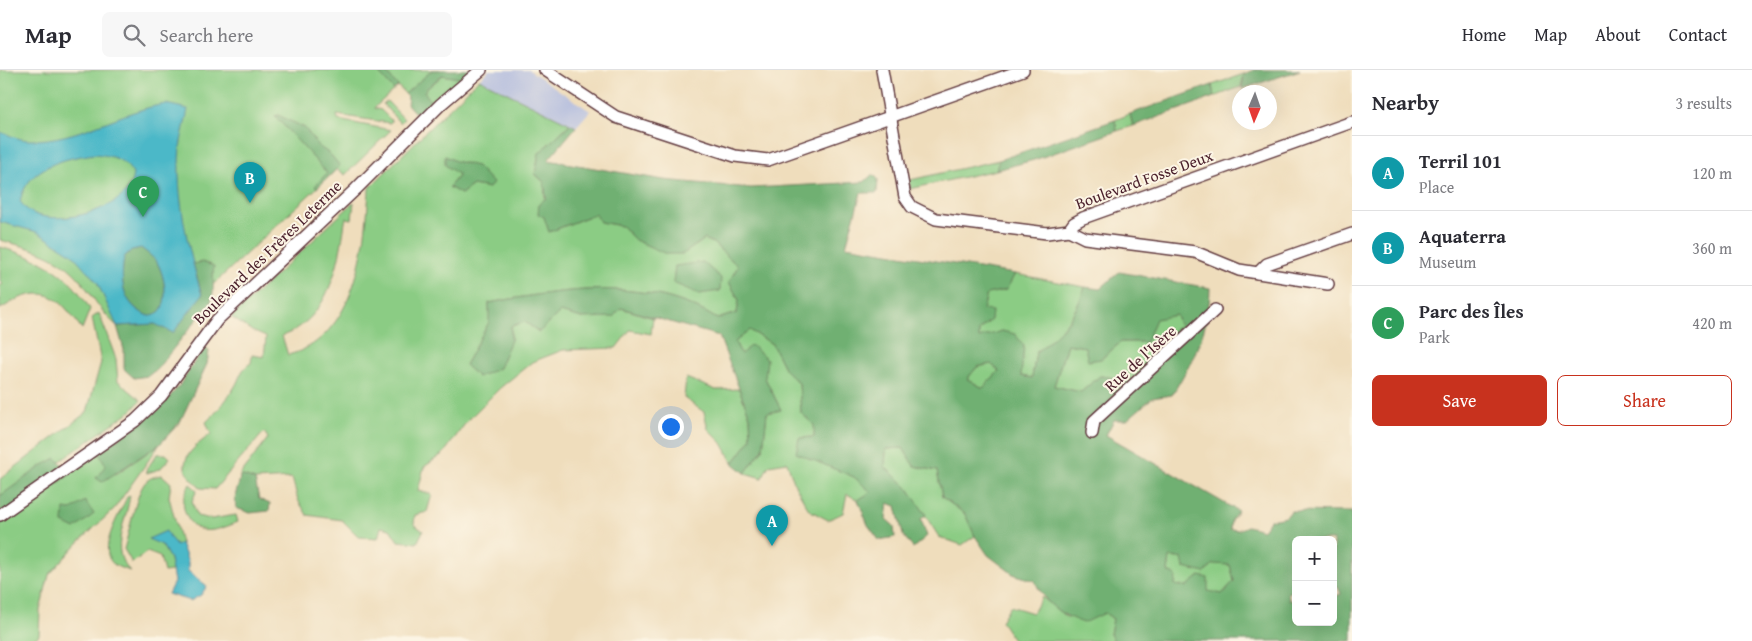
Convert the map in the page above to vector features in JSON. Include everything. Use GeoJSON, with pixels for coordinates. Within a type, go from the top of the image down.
{"type":"FeatureCollection","features":[{"type":"Feature","properties":{"kind":"street","name":"Boulevard des Frères Leterme"},"geometry":{"type":"LineString","coordinates":[[0,515],[135,421],[153,405],[217,320],[356,189],[441,104],[481,70]]}},
{"type":"Feature","properties":{"kind":"street"},"geometry":{"type":"LineString","coordinates":[[545,70],[616,117],[746,159],[768,160],[1023,70]]}},
{"type":"Feature","properties":{"kind":"street","name":"Boulevard Fosse Deux"},"geometry":{"type":"LineString","coordinates":[[882,70],[905,197],[912,207],[936,219],[1047,233],[1069,230],[1074,223],[1083,218],[1352,122]]}},
{"type":"Feature","properties":{"kind":"street"},"geometry":{"type":"LineString","coordinates":[[1069,230],[1085,238],[1200,253],[1235,268],[1328,284]]}},
{"type":"Feature","properties":{"kind":"street"},"geometry":{"type":"LineString","coordinates":[[1258,273],[1267,264],[1352,234]]}},
{"type":"Feature","properties":{"kind":"street","name":"Rue de l'Isère"},"geometry":{"type":"LineString","coordinates":[[1092,433],[1094,421],[1215,310]]}},
{"type":"Feature","properties":{"kind":"shaded area"},"geometry":{"type":"Polygon","coordinates":[[[489,70],[529,70],[590,111],[576,127],[479,79],[489,70]]]}},
{"type":"Feature","properties":{"kind":"green space"},"geometry":{"type":"Polygon","coordinates":[[[0,70],[440,70],[408,97],[398,86],[374,108],[381,110],[392,121],[390,123],[337,115],[338,120],[391,130],[345,175],[337,169],[202,295],[137,324],[117,326],[101,309],[81,281],[64,265],[44,254],[0,240],[0,70]]]}},
{"type":"Feature","properties":{"kind":"green space"},"geometry":{"type":"Polygon","coordinates":[[[376,70],[384,70],[398,86],[394,90],[376,70]]]}},
{"type":"Feature","properties":{"kind":"green space"},"geometry":{"type":"Polygon","coordinates":[[[432,70],[475,70],[464,79],[442,75],[424,91],[431,102],[421,113],[414,112],[407,104],[408,97],[405,94],[432,70]]]}},
{"type":"Feature","properties":{"kind":"green space"},"geometry":{"type":"Polygon","coordinates":[[[1254,70],[1300,70],[1254,85],[1243,85],[1244,74],[1254,70]]]}},
{"type":"Feature","properties":{"kind":"green space"},"geometry":{"type":"Polygon","coordinates":[[[1244,74],[1241,85],[1232,85],[1232,90],[1214,97],[1212,85],[1244,74]]]}},
{"type":"Feature","properties":{"kind":"green space"},"geometry":{"type":"Polygon","coordinates":[[[443,75],[464,79],[437,102],[431,102],[423,92],[443,75]]]}},
{"type":"Feature","properties":{"kind":"green space"},"geometry":{"type":"Polygon","coordinates":[[[479,79],[570,124],[539,153],[535,174],[544,182],[545,213],[549,232],[595,214],[600,222],[622,226],[635,240],[697,245],[704,239],[713,243],[738,266],[729,282],[739,300],[737,313],[717,319],[691,305],[663,296],[635,291],[576,291],[489,303],[490,322],[465,365],[511,340],[511,326],[525,322],[539,332],[560,312],[582,318],[621,308],[653,318],[651,334],[630,330],[616,348],[563,350],[532,362],[500,388],[467,421],[444,453],[424,467],[418,491],[432,494],[427,512],[415,515],[414,524],[423,531],[417,543],[398,541],[390,529],[381,527],[378,538],[359,537],[342,520],[307,515],[298,500],[292,478],[255,480],[240,475],[268,438],[264,432],[215,489],[200,488],[186,472],[186,460],[192,450],[211,434],[206,422],[228,397],[242,371],[251,363],[252,355],[264,357],[266,337],[252,331],[231,317],[354,202],[352,219],[346,218],[335,272],[321,304],[311,317],[298,328],[282,336],[288,355],[311,345],[329,330],[343,310],[353,287],[365,236],[369,188],[479,79]],[[445,156],[459,175],[449,187],[461,194],[473,185],[489,188],[455,161],[445,156]]]}},
{"type":"Feature","properties":{"kind":"green space"},"geometry":{"type":"Polygon","coordinates":[[[1212,85],[1214,97],[1133,126],[1130,114],[1212,85]]]}},
{"type":"Feature","properties":{"kind":"green space"},"geometry":{"type":"Polygon","coordinates":[[[387,101],[404,119],[400,123],[383,104],[387,101]]]}},
{"type":"Feature","properties":{"kind":"green space"},"geometry":{"type":"Polygon","coordinates":[[[1130,114],[1133,126],[1117,131],[1115,120],[1130,114]]]}},
{"type":"Feature","properties":{"kind":"green space"},"geometry":{"type":"Polygon","coordinates":[[[278,115],[305,128],[318,146],[330,154],[340,166],[317,188],[315,186],[327,173],[275,116],[278,115]]]}},
{"type":"Feature","properties":{"kind":"green space"},"geometry":{"type":"Polygon","coordinates":[[[1115,120],[1117,131],[1034,160],[996,170],[999,160],[1115,120]]]}},
{"type":"Feature","properties":{"kind":"green space"},"geometry":{"type":"Polygon","coordinates":[[[570,124],[576,127],[548,160],[664,180],[751,188],[864,182],[873,174],[878,179],[877,193],[861,193],[846,246],[1015,274],[1006,290],[987,294],[983,310],[992,311],[991,320],[979,330],[979,338],[1002,331],[1015,334],[1024,346],[1021,376],[1032,378],[1036,352],[1066,324],[1077,308],[1085,287],[1100,289],[1119,272],[1210,288],[1207,318],[1199,344],[1172,395],[1152,398],[1127,420],[1114,420],[1106,435],[1238,511],[1231,520],[1230,529],[1238,530],[1247,526],[1263,530],[1270,520],[1286,517],[1291,511],[1352,512],[1352,641],[1114,641],[1110,634],[1113,619],[1105,613],[1084,623],[1068,616],[1054,608],[1035,581],[1013,574],[988,555],[975,536],[965,514],[942,497],[937,471],[914,466],[903,448],[886,449],[885,467],[907,487],[926,515],[921,519],[927,536],[913,548],[903,535],[896,506],[888,503],[886,519],[894,526],[895,537],[879,540],[868,525],[858,500],[871,492],[854,477],[796,453],[799,438],[814,437],[814,425],[801,413],[799,383],[785,370],[772,344],[750,330],[735,342],[741,354],[751,345],[767,359],[765,378],[781,410],[767,413],[763,449],[745,473],[733,463],[751,439],[750,417],[719,336],[621,308],[613,317],[582,318],[560,312],[539,332],[525,322],[511,326],[511,340],[499,368],[478,377],[465,365],[489,322],[489,303],[576,291],[635,291],[663,296],[691,305],[717,319],[737,313],[739,300],[729,282],[738,266],[713,243],[705,239],[683,254],[666,254],[635,240],[622,226],[600,222],[595,214],[549,232],[544,217],[538,214],[539,204],[546,198],[544,182],[535,174],[539,153],[570,124]],[[1176,315],[1156,319],[1146,342],[1121,342],[1101,359],[1088,361],[1085,347],[1067,344],[1054,386],[1081,392],[1100,376],[1133,380],[1155,358],[1152,345],[1180,326],[1176,315]],[[991,364],[977,367],[967,379],[983,388],[999,371],[991,364]],[[1170,557],[1168,572],[1176,575],[1175,585],[1186,587],[1200,576],[1208,578],[1208,591],[1222,594],[1234,581],[1230,565],[1213,564],[1205,573],[1184,568],[1182,558],[1170,557]]]}},
{"type":"Feature","properties":{"kind":"green space"},"geometry":{"type":"Polygon","coordinates":[[[445,156],[455,161],[477,166],[493,183],[489,188],[473,185],[461,194],[449,187],[459,175],[445,165],[445,156]]]}},
{"type":"Feature","properties":{"kind":"green space"},"geometry":{"type":"Polygon","coordinates":[[[999,160],[996,170],[910,189],[910,180],[999,160]]]}},
{"type":"Feature","properties":{"kind":"green space"},"geometry":{"type":"Polygon","coordinates":[[[0,247],[41,262],[63,276],[72,285],[90,309],[82,329],[57,300],[42,294],[17,299],[0,309],[0,286],[3,284],[0,281],[0,247]]]}},
{"type":"Feature","properties":{"kind":"green space"},"geometry":{"type":"Polygon","coordinates":[[[141,248],[156,261],[165,287],[162,307],[158,313],[148,316],[133,306],[128,299],[122,276],[124,257],[132,250],[141,248]]]}},
{"type":"Feature","properties":{"kind":"green space"},"geometry":{"type":"Polygon","coordinates":[[[202,262],[214,266],[211,302],[157,369],[148,376],[134,378],[124,369],[124,350],[117,326],[155,324],[202,295],[193,264],[202,262]]]}},
{"type":"Feature","properties":{"kind":"green space"},"geometry":{"type":"Polygon","coordinates":[[[703,262],[721,278],[720,291],[699,294],[673,283],[675,266],[703,262]]]}},
{"type":"Feature","properties":{"kind":"green space"},"geometry":{"type":"Polygon","coordinates":[[[1015,274],[1085,287],[1077,307],[1066,324],[1036,352],[1032,378],[1020,376],[1024,346],[1002,331],[979,339],[979,330],[991,320],[983,310],[987,294],[1006,290],[1015,274]]]}},
{"type":"Feature","properties":{"kind":"green space"},"geometry":{"type":"Polygon","coordinates":[[[99,313],[116,359],[118,381],[141,400],[132,410],[59,462],[56,459],[0,496],[0,479],[87,412],[101,362],[92,318],[99,313]]]}},
{"type":"Feature","properties":{"kind":"green space"},"geometry":{"type":"Polygon","coordinates":[[[1176,314],[1180,326],[1152,345],[1155,358],[1133,380],[1100,376],[1081,392],[1054,386],[1067,344],[1085,347],[1101,359],[1121,342],[1146,342],[1156,318],[1176,314]]]}},
{"type":"Feature","properties":{"kind":"green space"},"geometry":{"type":"Polygon","coordinates":[[[750,330],[772,344],[785,370],[799,383],[801,413],[815,425],[814,437],[799,438],[827,464],[854,477],[872,492],[858,500],[847,494],[843,513],[828,520],[809,510],[795,485],[787,462],[769,465],[762,478],[745,473],[763,449],[767,413],[781,410],[765,378],[741,354],[735,342],[750,330]]]}},
{"type":"Feature","properties":{"kind":"green space"},"geometry":{"type":"Polygon","coordinates":[[[204,347],[209,351],[207,364],[180,422],[160,444],[102,482],[96,478],[106,465],[98,452],[158,410],[179,386],[204,347]]]}},
{"type":"Feature","properties":{"kind":"green space"},"geometry":{"type":"Polygon","coordinates":[[[991,364],[999,371],[983,388],[967,379],[977,367],[991,364]]]}},
{"type":"Feature","properties":{"kind":"green space"},"geometry":{"type":"Polygon","coordinates":[[[686,378],[716,390],[739,389],[750,417],[751,439],[733,463],[722,443],[708,429],[704,412],[684,398],[686,378]]]}},
{"type":"Feature","properties":{"kind":"green space"},"geometry":{"type":"Polygon","coordinates":[[[160,444],[114,509],[77,544],[49,575],[40,610],[39,635],[32,641],[0,641],[0,525],[98,452],[116,474],[160,444]]]}},
{"type":"Feature","properties":{"kind":"green space"},"geometry":{"type":"Polygon","coordinates":[[[903,448],[914,466],[937,471],[942,497],[965,514],[975,536],[962,545],[939,537],[907,487],[885,468],[886,449],[903,448]]]}},
{"type":"Feature","properties":{"kind":"green space"},"geometry":{"type":"Polygon","coordinates":[[[157,454],[166,454],[170,458],[160,469],[147,473],[146,470],[157,454]]]}},
{"type":"Feature","properties":{"kind":"green space"},"geometry":{"type":"Polygon","coordinates":[[[56,458],[71,474],[0,525],[0,496],[43,465],[56,458]]]}},
{"type":"Feature","properties":{"kind":"green space"},"geometry":{"type":"Polygon","coordinates":[[[162,475],[171,483],[169,497],[181,543],[176,546],[162,545],[170,559],[172,571],[164,572],[160,557],[147,552],[132,563],[124,549],[141,489],[148,480],[162,475]]]}},
{"type":"Feature","properties":{"kind":"green space"},"geometry":{"type":"Polygon","coordinates":[[[240,475],[255,480],[259,499],[270,504],[269,511],[250,513],[236,508],[235,498],[240,475]]]}},
{"type":"Feature","properties":{"kind":"green space"},"geometry":{"type":"Polygon","coordinates":[[[190,484],[197,490],[192,501],[197,516],[211,519],[236,515],[238,522],[217,529],[203,530],[197,528],[187,517],[183,504],[190,484]]]}},
{"type":"Feature","properties":{"kind":"green space"},"geometry":{"type":"Polygon","coordinates":[[[130,495],[121,535],[120,554],[130,571],[115,565],[109,559],[107,551],[111,532],[127,497],[130,495]]]}},
{"type":"Feature","properties":{"kind":"green space"},"geometry":{"type":"Polygon","coordinates":[[[85,501],[94,514],[75,529],[63,523],[64,509],[71,510],[85,501]]]}},
{"type":"Feature","properties":{"kind":"green space"},"geometry":{"type":"Polygon","coordinates":[[[1170,557],[1230,565],[1234,581],[1222,594],[1208,591],[1200,576],[1186,587],[1174,585],[1168,572],[1170,557]]]}},
{"type":"Feature","properties":{"kind":"green space"},"geometry":{"type":"Polygon","coordinates":[[[1042,597],[1066,617],[1105,613],[1113,619],[1110,634],[1114,641],[1014,641],[1001,621],[1010,606],[1033,613],[1042,597]]]}},
{"type":"Feature","properties":{"kind":"water"},"geometry":{"type":"Polygon","coordinates":[[[166,104],[188,109],[180,147],[179,184],[184,222],[202,295],[173,333],[155,324],[117,326],[97,282],[72,254],[37,232],[0,222],[0,132],[26,140],[48,139],[82,131],[166,104]],[[95,154],[60,161],[39,172],[24,189],[20,201],[28,210],[51,218],[81,215],[109,205],[128,189],[133,174],[122,161],[95,154]],[[141,248],[132,250],[124,257],[122,275],[128,299],[139,311],[148,316],[158,313],[162,307],[165,287],[156,261],[141,248]]]}},
{"type":"Feature","properties":{"kind":"water"},"geometry":{"type":"Polygon","coordinates":[[[166,531],[176,546],[181,543],[188,562],[188,571],[207,586],[201,595],[190,601],[168,594],[174,582],[170,559],[162,545],[148,539],[166,531]]]}},
{"type":"Feature","properties":{"kind":"place","name":"Aquaterra"},"geometry":{"type":"Point","coordinates":[250,203]}},
{"type":"Feature","properties":{"kind":"place","name":"Parc des Îles"},"geometry":{"type":"Point","coordinates":[143,217]}},
{"type":"Feature","properties":{"kind":"place","name":"Terril 101"},"geometry":{"type":"Point","coordinates":[772,546]}}]}
